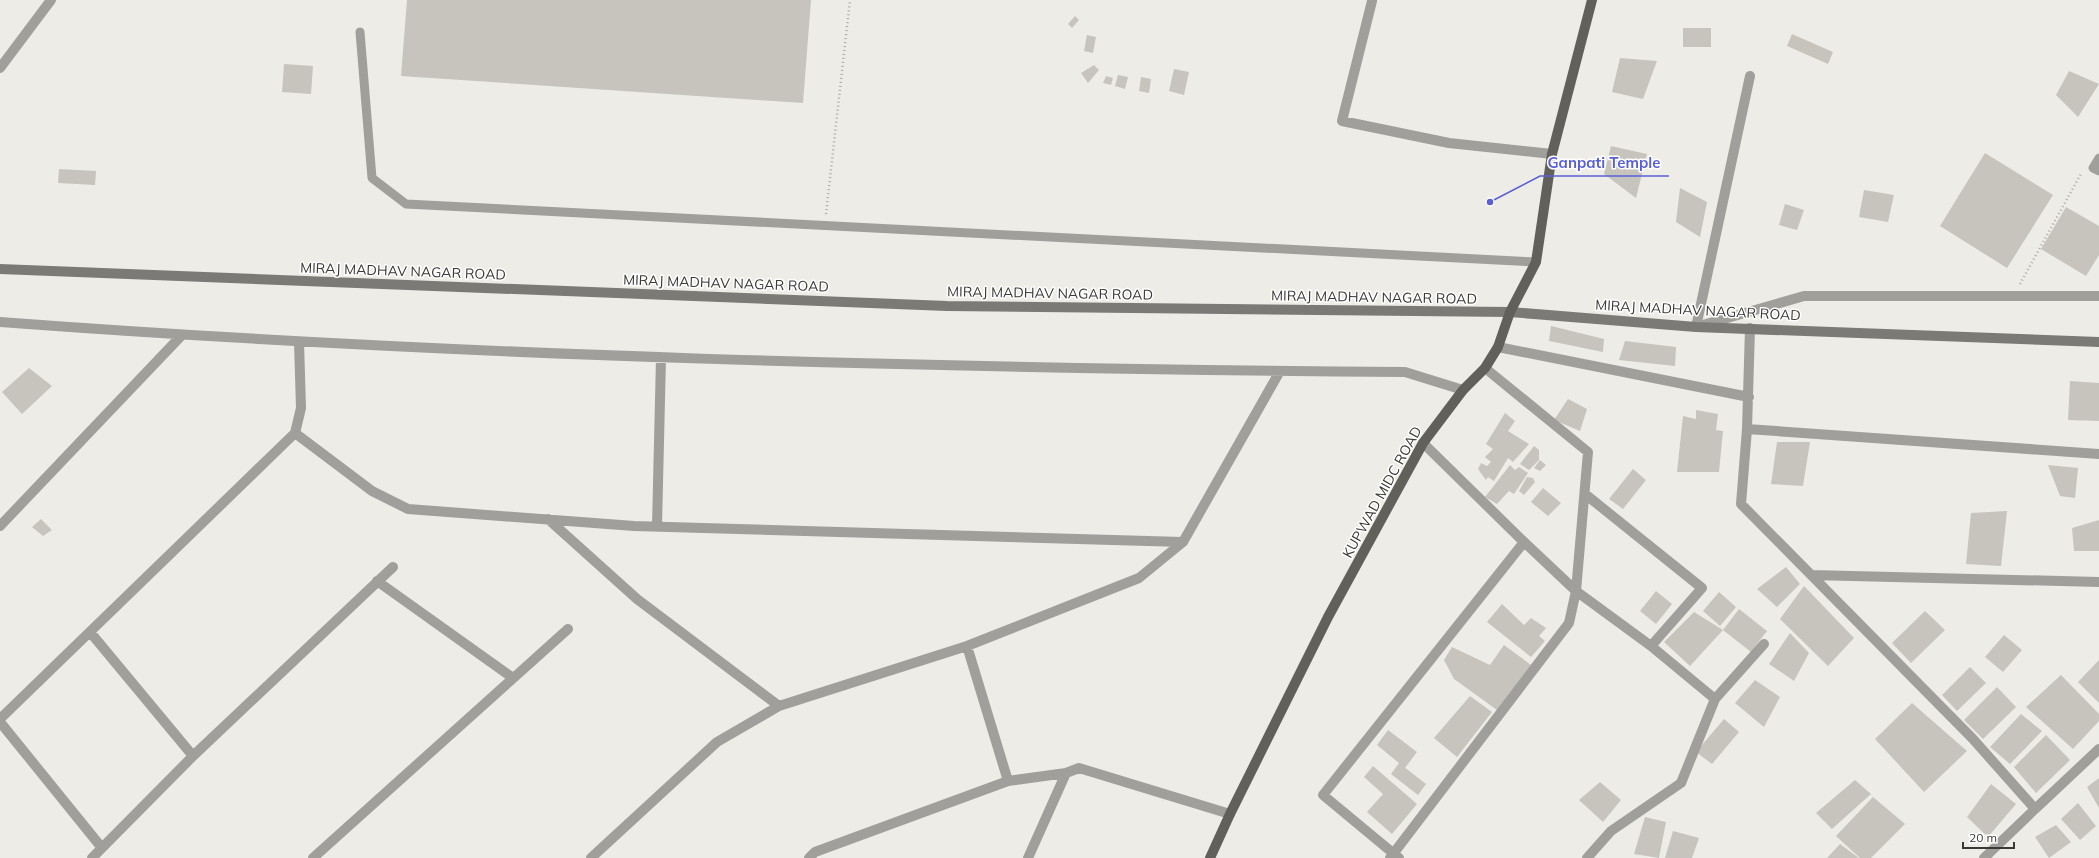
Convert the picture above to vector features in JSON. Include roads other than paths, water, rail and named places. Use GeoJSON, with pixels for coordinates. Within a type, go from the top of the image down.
{"type":"FeatureCollection","features":[{"type":"Feature","properties":{"kind":"main road","name":"KUPWAD MIDC ROAD"},"geometry":{"type":"LineString","coordinates":[[1210,858],[1230,814],[1328,617],[1423,443],[1463,390],[1485,368],[1498,347],[1510,312],[1536,262],[1552,154],[1592,0]]}},
{"type":"Feature","properties":{"kind":"street"},"geometry":{"type":"LineString","coordinates":[[0,68],[51,0]]}},
{"type":"Feature","properties":{"kind":"street"},"geometry":{"type":"LineString","coordinates":[[1372,1],[1342,121],[1449,143],[1552,154]]}},
{"type":"Feature","properties":{"kind":"street"},"geometry":{"type":"LineString","coordinates":[[1750,76],[1696,327],[1804,296],[2099,296]]}},
{"type":"Feature","properties":{"kind":"street","name":"MIRAJ MADHAV NAGAR ROAD"},"geometry":{"type":"LineString","coordinates":[[0,269],[947,306],[1510,312],[1696,327],[2099,342]]}},
{"type":"Feature","properties":{"kind":"street"},"geometry":{"type":"LineString","coordinates":[[0,322],[181,336],[661,358],[1280,371],[1405,372],[1463,390]]}},
{"type":"Feature","properties":{"kind":"street"},"geometry":{"type":"LineString","coordinates":[[1750,328],[1749,396],[1741,504],[1973,739],[2035,809]]}},
{"type":"Feature","properties":{"kind":"street"},"geometry":{"type":"LineString","coordinates":[[0,526],[181,336]]}},
{"type":"Feature","properties":{"kind":"street"},"geometry":{"type":"LineString","coordinates":[[0,719],[295,433],[301,408],[299,342]]}},
{"type":"Feature","properties":{"kind":"street"},"geometry":{"type":"LineString","coordinates":[[1498,347],[1749,396]]}},
{"type":"Feature","properties":{"kind":"street"},"geometry":{"type":"LineString","coordinates":[[657,526],[661,358]]}},
{"type":"Feature","properties":{"kind":"street"},"geometry":{"type":"LineString","coordinates":[[1485,368],[1588,452],[1576,591],[1569,622],[1394,856],[1323,795],[1524,542]]}},
{"type":"Feature","properties":{"kind":"street"},"geometry":{"type":"LineString","coordinates":[[591,858],[717,742],[779,706],[967,646],[1140,578],[1183,542],[1280,371]]}},
{"type":"Feature","properties":{"kind":"street"},"geometry":{"type":"LineString","coordinates":[[1747,429],[2099,454]]}},
{"type":"Feature","properties":{"kind":"street"},"geometry":{"type":"LineString","coordinates":[[295,433],[372,491],[408,509],[657,526],[1183,542]]}},
{"type":"Feature","properties":{"kind":"street"},"geometry":{"type":"LineString","coordinates":[[1423,443],[1576,591],[1651,646],[1715,699]]}},
{"type":"Feature","properties":{"kind":"street"},"geometry":{"type":"LineString","coordinates":[[1585,494],[1702,588],[1651,646]]}},
{"type":"Feature","properties":{"kind":"street"},"geometry":{"type":"LineString","coordinates":[[548,519],[637,598],[779,706]]}},
{"type":"Feature","properties":{"kind":"street"},"geometry":{"type":"LineString","coordinates":[[92,858],[193,756],[393,566]]}},
{"type":"Feature","properties":{"kind":"street"},"geometry":{"type":"LineString","coordinates":[[1811,575],[2099,582]]}},
{"type":"Feature","properties":{"kind":"street"},"geometry":{"type":"LineString","coordinates":[[377,581],[513,678]]}},
{"type":"Feature","properties":{"kind":"street"},"geometry":{"type":"LineString","coordinates":[[313,858],[568,629]]}},
{"type":"Feature","properties":{"kind":"street"},"geometry":{"type":"LineString","coordinates":[[90,632],[193,756]]}},
{"type":"Feature","properties":{"kind":"street"},"geometry":{"type":"LineString","coordinates":[[1587,858],[1611,831],[1681,783],[1715,699],[1764,644]]}},
{"type":"Feature","properties":{"kind":"street"},"geometry":{"type":"LineString","coordinates":[[967,646],[1008,781]]}},
{"type":"Feature","properties":{"kind":"street"},"geometry":{"type":"LineString","coordinates":[[0,722],[102,848]]}},
{"type":"Feature","properties":{"kind":"street"},"geometry":{"type":"LineString","coordinates":[[1984,858],[2099,749]]}},
{"type":"Feature","properties":{"kind":"street"},"geometry":{"type":"LineString","coordinates":[[809,858],[815,852],[1008,781],[1066,773],[1079,768],[1230,814]]}},
{"type":"Feature","properties":{"kind":"street"},"geometry":{"type":"LineString","coordinates":[[1028,858],[1066,773]]}},
{"type":"Feature","properties":{"kind":"lane"},"geometry":{"type":"LineString","coordinates":[[360,32],[372,178],[406,204],[825,224],[1536,262]]}},
{"type":"Feature","properties":{"kind":"lane"},"geometry":{"type":"LineString","coordinates":[[2099,158],[2093,168],[2099,171]]}},
{"type":"Feature","properties":{"kind":"place","name":"Ganpati Temple"},"geometry":{"type":"Point","coordinates":[1490,202]}}]}
